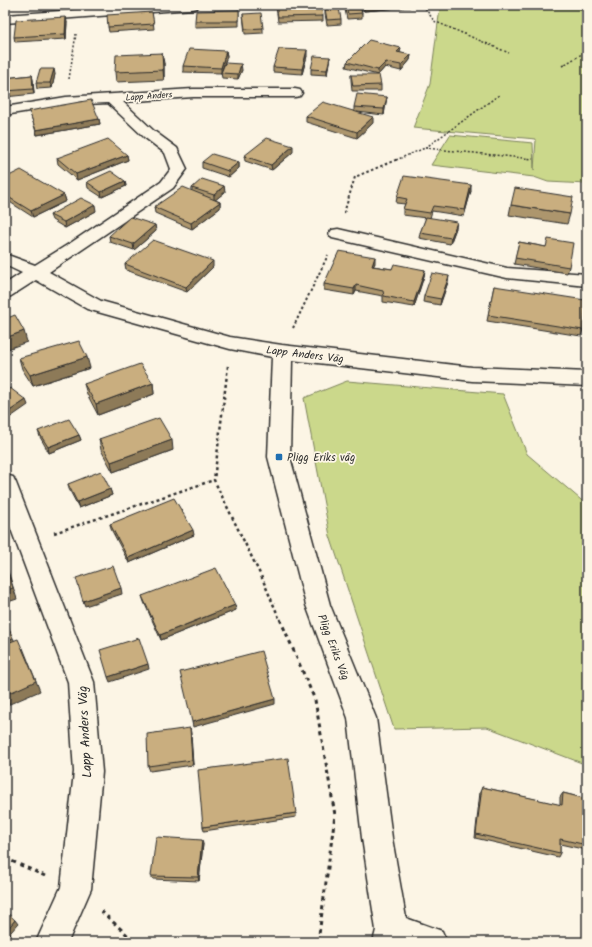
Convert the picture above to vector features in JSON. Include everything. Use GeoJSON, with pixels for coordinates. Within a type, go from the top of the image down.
{"type":"FeatureCollection","features":[{"type":"Feature","properties":{"kind":"street"},"geometry":{"type":"LineString","coordinates":[[5,19],[193,5]]}},
{"type":"Feature","properties":{"kind":"street","name":"Lapp Anders"},"geometry":{"type":"LineString","coordinates":[[5,110],[66,101],[193,93],[294,93]]}},
{"type":"Feature","properties":{"kind":"street"},"geometry":{"type":"LineString","coordinates":[[5,292],[37,273],[167,184],[179,168],[172,151],[149,134],[112,99]]}},
{"type":"Feature","properties":{"kind":"street"},"geometry":{"type":"LineString","coordinates":[[338,234],[508,273],[587,280]]}},
{"type":"Feature","properties":{"kind":"street","name":"Lapp Anders Väg"},"geometry":{"type":"LineString","coordinates":[[5,258],[37,273],[94,305],[230,343],[282,352],[472,374],[587,379]]}},
{"type":"Feature","properties":{"kind":"street","name":"Pligg Eriks Väg"},"geometry":{"type":"LineString","coordinates":[[282,352],[279,457],[318,605],[362,718],[390,936]]}},
{"type":"Feature","properties":{"kind":"street","name":"Lapp Anders Väg"},"geometry":{"type":"LineString","coordinates":[[5,483],[82,682],[88,772],[76,889],[52,942]]}},
{"type":"Feature","properties":{"kind":"street"},"geometry":{"type":"LineString","coordinates":[[390,936],[430,942]]}},
{"type":"Feature","properties":{"kind":"path"},"geometry":{"type":"LineString","coordinates":[[423,5],[434,21],[509,53]]}},
{"type":"Feature","properties":{"kind":"path"},"geometry":{"type":"LineString","coordinates":[[66,101],[79,14]]}},
{"type":"Feature","properties":{"kind":"path"},"geometry":{"type":"LineString","coordinates":[[562,66],[587,51]]}},
{"type":"Feature","properties":{"kind":"path"},"geometry":{"type":"LineString","coordinates":[[282,352],[338,234],[355,177],[425,148],[499,95]]}},
{"type":"Feature","properties":{"kind":"path"},"geometry":{"type":"LineString","coordinates":[[425,148],[533,159]]}},
{"type":"Feature","properties":{"kind":"path"},"geometry":{"type":"LineString","coordinates":[[230,343],[214,480],[262,578],[315,700],[335,815],[318,942]]}},
{"type":"Feature","properties":{"kind":"path"},"geometry":{"type":"LineString","coordinates":[[27,542],[71,526],[214,480]]}},
{"type":"Feature","properties":{"kind":"green space"},"geometry":{"type":"Polygon","coordinates":[[[511,5],[587,5],[587,168],[583,172],[587,184],[548,182],[534,177],[431,165],[450,135],[533,143],[534,170],[536,139],[413,128],[430,84],[440,8],[511,7],[511,5]]]}},
{"type":"Feature","properties":{"kind":"green space"},"geometry":{"type":"Polygon","coordinates":[[[347,381],[503,394],[527,454],[587,505],[587,765],[487,727],[394,729],[330,536],[304,398],[347,381]]]}},
{"type":"Feature","properties":{"kind":"building"},"geometry":{"type":"Polygon","coordinates":[[[276,5],[321,5],[323,16],[278,17],[276,5]]]}},
{"type":"Feature","properties":{"kind":"building"},"geometry":{"type":"Polygon","coordinates":[[[346,5],[360,5],[362,13],[348,14],[346,5]]]}},
{"type":"Feature","properties":{"kind":"building"},"geometry":{"type":"Polygon","coordinates":[[[339,8],[341,19],[327,20],[325,9],[339,8]]]}},
{"type":"Feature","properties":{"kind":"building"},"geometry":{"type":"Polygon","coordinates":[[[239,10],[239,21],[195,21],[196,11],[239,10]]]}},
{"type":"Feature","properties":{"kind":"building"},"geometry":{"type":"Polygon","coordinates":[[[152,12],[154,24],[108,27],[107,15],[152,12]]]}},
{"type":"Feature","properties":{"kind":"building"},"geometry":{"type":"Polygon","coordinates":[[[261,13],[263,28],[245,29],[243,14],[261,13]]]}},
{"type":"Feature","properties":{"kind":"building"},"geometry":{"type":"Polygon","coordinates":[[[66,17],[65,34],[14,37],[16,20],[66,17]]]}},
{"type":"Feature","properties":{"kind":"building"},"geometry":{"type":"Polygon","coordinates":[[[369,40],[401,48],[397,52],[411,55],[401,65],[386,62],[378,70],[347,62],[369,40]]]}},
{"type":"Feature","properties":{"kind":"building"},"geometry":{"type":"Polygon","coordinates":[[[189,49],[226,51],[221,68],[183,66],[189,49]]]}},
{"type":"Feature","properties":{"kind":"building"},"geometry":{"type":"Polygon","coordinates":[[[279,49],[307,50],[302,69],[273,67],[279,49]]]}},
{"type":"Feature","properties":{"kind":"building"},"geometry":{"type":"Polygon","coordinates":[[[162,53],[163,70],[115,72],[116,55],[162,53]]]}},
{"type":"Feature","properties":{"kind":"building"},"geometry":{"type":"Polygon","coordinates":[[[314,56],[330,57],[327,70],[311,69],[314,56]]]}},
{"type":"Feature","properties":{"kind":"building"},"geometry":{"type":"Polygon","coordinates":[[[225,63],[241,64],[238,74],[221,73],[225,63]]]}},
{"type":"Feature","properties":{"kind":"building"},"geometry":{"type":"Polygon","coordinates":[[[40,69],[54,69],[50,83],[36,83],[40,69]]]}},
{"type":"Feature","properties":{"kind":"building"},"geometry":{"type":"Polygon","coordinates":[[[32,75],[33,89],[5,91],[5,78],[32,75]]]}},
{"type":"Feature","properties":{"kind":"building"},"geometry":{"type":"Polygon","coordinates":[[[351,75],[379,75],[381,85],[353,86],[351,75]]]}},
{"type":"Feature","properties":{"kind":"building"},"geometry":{"type":"Polygon","coordinates":[[[357,94],[387,97],[384,109],[354,107],[357,94]]]}},
{"type":"Feature","properties":{"kind":"building"},"geometry":{"type":"Polygon","coordinates":[[[91,100],[99,119],[36,130],[29,111],[91,100]]]}},
{"type":"Feature","properties":{"kind":"building"},"geometry":{"type":"Polygon","coordinates":[[[323,102],[373,117],[357,132],[306,116],[323,102]]]}},
{"type":"Feature","properties":{"kind":"building"},"geometry":{"type":"Polygon","coordinates":[[[267,138],[293,146],[271,165],[244,156],[267,138]]]}},
{"type":"Feature","properties":{"kind":"building"},"geometry":{"type":"Polygon","coordinates":[[[108,139],[127,155],[76,174],[57,158],[108,139]]]}},
{"type":"Feature","properties":{"kind":"building"},"geometry":{"type":"Polygon","coordinates":[[[212,154],[239,162],[228,171],[202,162],[212,154]]]}},
{"type":"Feature","properties":{"kind":"building"},"geometry":{"type":"Polygon","coordinates":[[[21,170],[64,195],[31,211],[5,195],[5,178],[21,170]]]}},
{"type":"Feature","properties":{"kind":"building"},"geometry":{"type":"Polygon","coordinates":[[[111,171],[125,181],[101,192],[87,182],[111,171]]]}},
{"type":"Feature","properties":{"kind":"building"},"geometry":{"type":"Polygon","coordinates":[[[404,176],[471,185],[465,210],[433,206],[430,213],[403,209],[407,199],[397,197],[404,176]]]}},
{"type":"Feature","properties":{"kind":"building"},"geometry":{"type":"Polygon","coordinates":[[[202,179],[224,186],[214,195],[192,188],[202,179]]]}},
{"type":"Feature","properties":{"kind":"building"},"geometry":{"type":"Polygon","coordinates":[[[183,187],[220,202],[191,223],[154,207],[183,187]]]}},
{"type":"Feature","properties":{"kind":"building"},"geometry":{"type":"Polygon","coordinates":[[[515,188],[573,197],[570,214],[511,205],[515,188]]]}},
{"type":"Feature","properties":{"kind":"building"},"geometry":{"type":"Polygon","coordinates":[[[81,198],[95,205],[64,222],[50,215],[81,198]]]}},
{"type":"Feature","properties":{"kind":"building"},"geometry":{"type":"Polygon","coordinates":[[[130,217],[155,225],[133,244],[109,236],[130,217]]]}},
{"type":"Feature","properties":{"kind":"building"},"geometry":{"type":"Polygon","coordinates":[[[426,217],[457,222],[451,238],[420,233],[426,217]]]}},
{"type":"Feature","properties":{"kind":"building"},"geometry":{"type":"Polygon","coordinates":[[[548,239],[573,243],[569,267],[515,258],[519,242],[546,247],[548,239]]]}},
{"type":"Feature","properties":{"kind":"building"},"geometry":{"type":"Polygon","coordinates":[[[153,240],[213,261],[186,287],[125,264],[153,240]]]}},
{"type":"Feature","properties":{"kind":"building"},"geometry":{"type":"Polygon","coordinates":[[[339,251],[375,257],[372,266],[392,269],[394,264],[425,270],[414,302],[384,296],[383,291],[356,285],[354,289],[324,284],[339,251]]]}},
{"type":"Feature","properties":{"kind":"building"},"geometry":{"type":"Polygon","coordinates":[[[432,273],[449,276],[441,299],[424,296],[432,273]]]}},
{"type":"Feature","properties":{"kind":"building"},"geometry":{"type":"Polygon","coordinates":[[[494,286],[585,300],[583,330],[488,315],[494,286]]]}},
{"type":"Feature","properties":{"kind":"building"},"geometry":{"type":"Polygon","coordinates":[[[15,315],[24,331],[5,338],[5,319],[15,315]]]}},
{"type":"Feature","properties":{"kind":"building"},"geometry":{"type":"Polygon","coordinates":[[[79,341],[87,357],[30,375],[19,358],[79,341]]]}},
{"type":"Feature","properties":{"kind":"building"},"geometry":{"type":"Polygon","coordinates":[[[140,364],[153,383],[96,404],[84,384],[140,364]]]}},
{"type":"Feature","properties":{"kind":"building"},"geometry":{"type":"Polygon","coordinates":[[[10,388],[26,400],[5,414],[5,392],[10,388]]]}},
{"type":"Feature","properties":{"kind":"building"},"geometry":{"type":"Polygon","coordinates":[[[159,418],[172,440],[111,462],[99,439],[159,418]]]}},
{"type":"Feature","properties":{"kind":"building"},"geometry":{"type":"Polygon","coordinates":[[[69,419],[79,435],[48,447],[38,431],[69,419]]]}},
{"type":"Feature","properties":{"kind":"building"},"geometry":{"type":"Polygon","coordinates":[[[101,471],[110,489],[77,502],[68,484],[101,471]]]}},
{"type":"Feature","properties":{"kind":"building"},"geometry":{"type":"Polygon","coordinates":[[[174,498],[193,530],[128,558],[110,524],[174,498]]]}},
{"type":"Feature","properties":{"kind":"building"},"geometry":{"type":"Polygon","coordinates":[[[5,565],[13,588],[5,591],[5,565]]]}},
{"type":"Feature","properties":{"kind":"building"},"geometry":{"type":"Polygon","coordinates":[[[113,566],[121,588],[83,601],[76,578],[113,566]]]}},
{"type":"Feature","properties":{"kind":"building"},"geometry":{"type":"Polygon","coordinates":[[[216,568],[235,605],[160,635],[142,596],[216,568]]]}},
{"type":"Feature","properties":{"kind":"building"},"geometry":{"type":"Polygon","coordinates":[[[5,620],[13,638],[5,642],[5,620]]]}},
{"type":"Feature","properties":{"kind":"building"},"geometry":{"type":"Polygon","coordinates":[[[139,638],[148,664],[108,677],[100,650],[139,638]]]}},
{"type":"Feature","properties":{"kind":"building"},"geometry":{"type":"Polygon","coordinates":[[[18,639],[36,681],[5,695],[5,644],[18,639]]]}},
{"type":"Feature","properties":{"kind":"building"},"geometry":{"type":"Polygon","coordinates":[[[261,651],[275,699],[192,722],[180,672],[261,651]]]}},
{"type":"Feature","properties":{"kind":"building"},"geometry":{"type":"Polygon","coordinates":[[[190,728],[192,760],[148,766],[147,734],[190,728]]]}},
{"type":"Feature","properties":{"kind":"building"},"geometry":{"type":"Polygon","coordinates":[[[288,758],[296,813],[203,827],[198,770],[288,758]]]}},
{"type":"Feature","properties":{"kind":"building"},"geometry":{"type":"Polygon","coordinates":[[[482,787],[562,805],[563,793],[587,799],[587,845],[560,839],[560,853],[476,834],[482,787]]]}},
{"type":"Feature","properties":{"kind":"building"},"geometry":{"type":"Polygon","coordinates":[[[156,837],[202,840],[198,877],[151,876],[156,837]]]}},
{"type":"Feature","properties":{"kind":"building"},"geometry":{"type":"Polygon","coordinates":[[[5,911],[15,920],[5,932],[5,911]]]}},
{"type":"Feature","properties":{"kind":"place","name":"Pligg Eriks väg"},"geometry":{"type":"Point","coordinates":[279,457]}}]}
